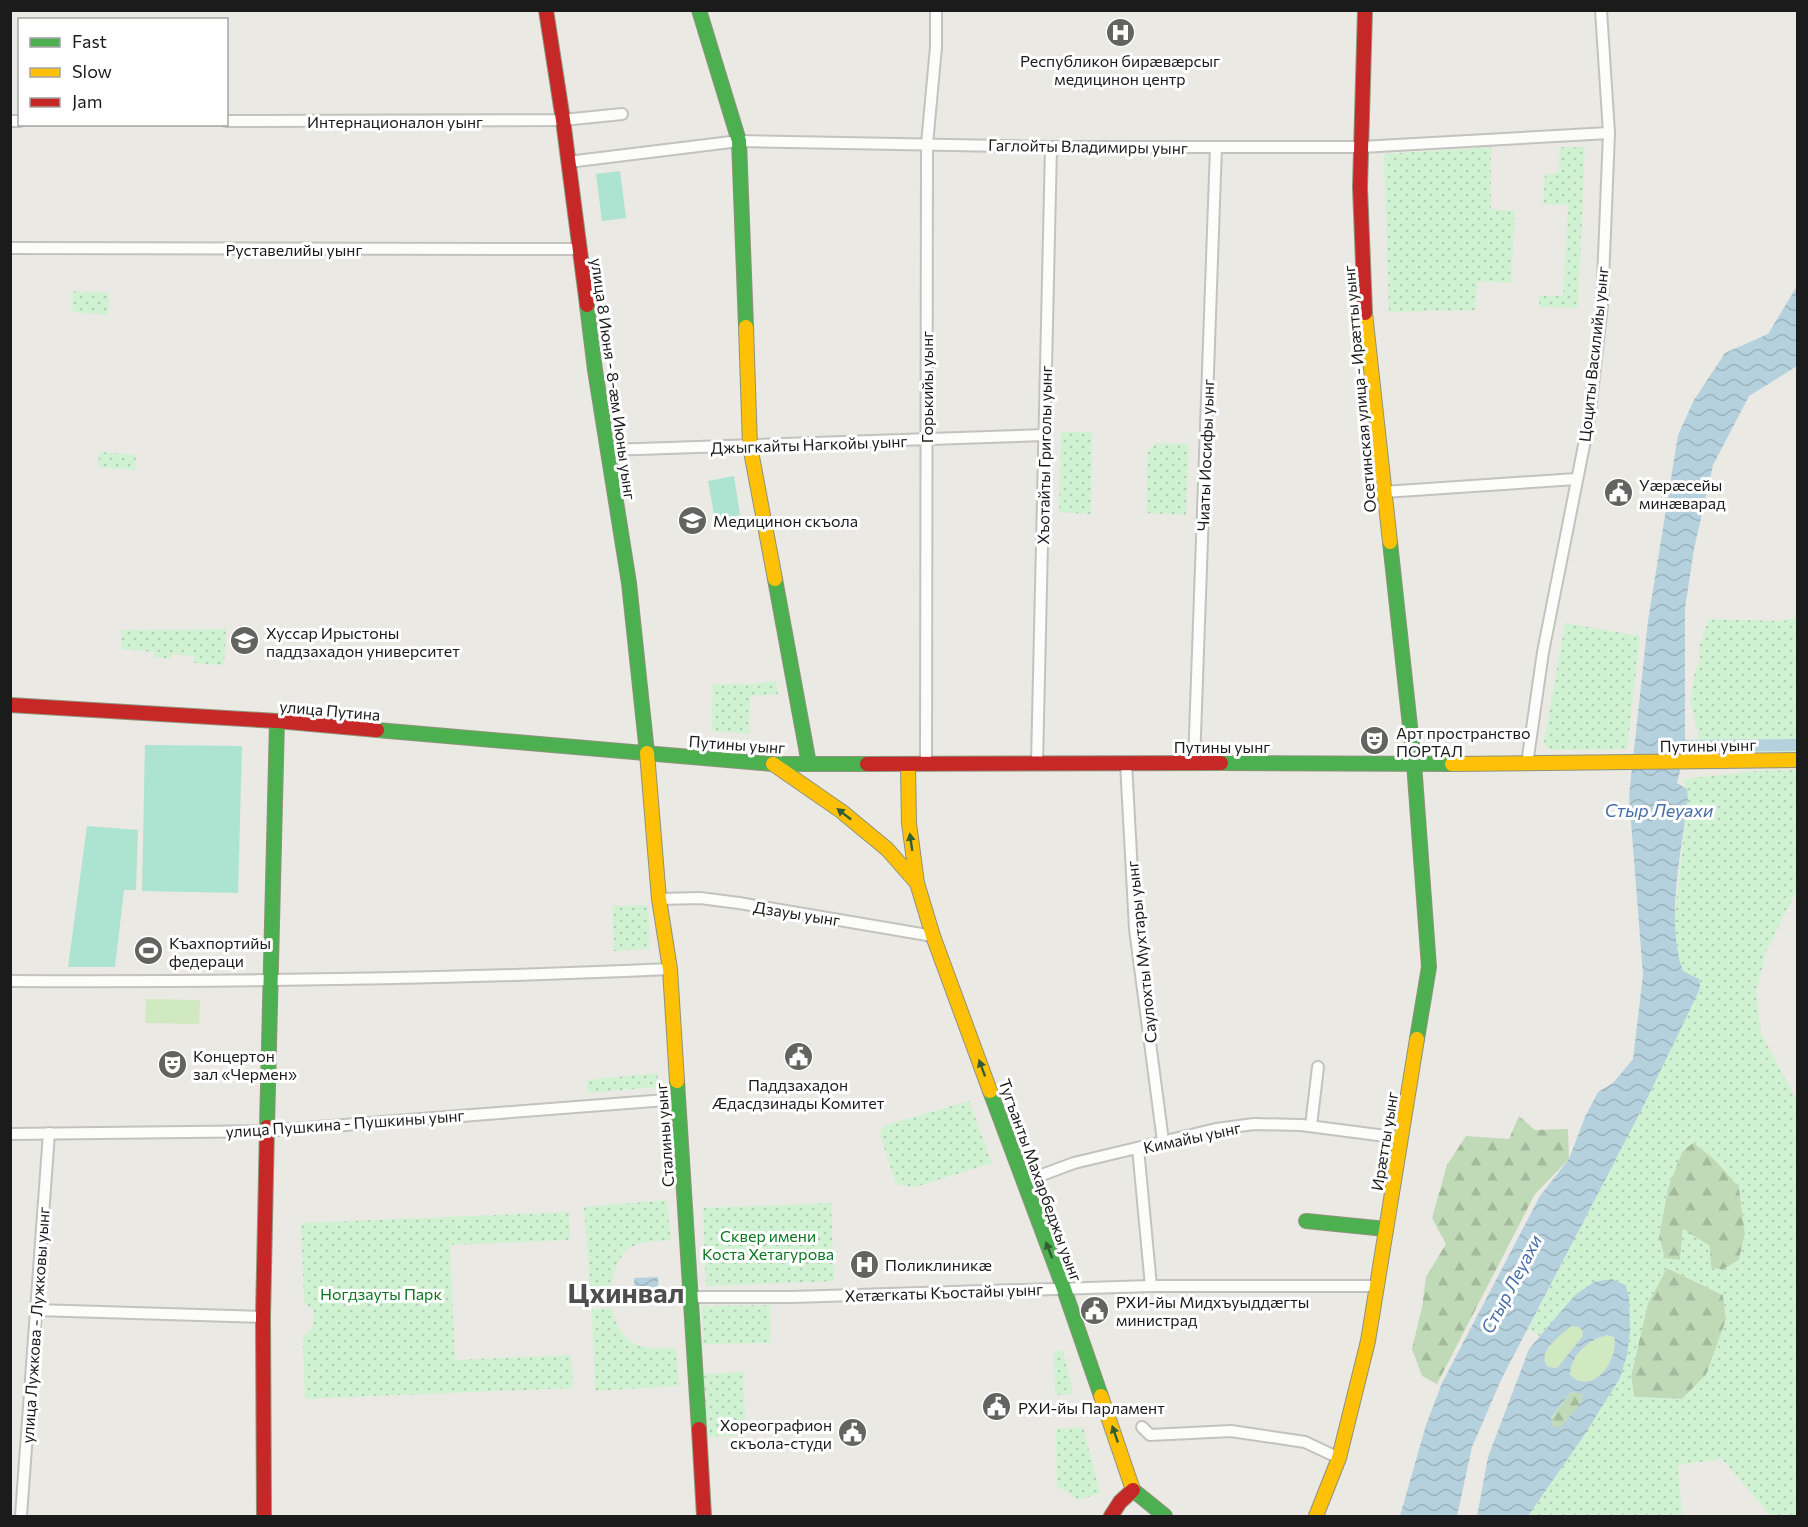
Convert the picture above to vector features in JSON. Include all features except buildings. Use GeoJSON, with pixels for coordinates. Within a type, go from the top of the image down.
{"type":"FeatureCollection","features":[{"type":"Feature","properties":{"kind":"main road","name":"улица 8 Июня - 8-ӕм Июны уынг"},"geometry":{"type":"LineString","coordinates":[[546,10],[563,120],[595,370],[630,594],[647,753]]}},
{"type":"Feature","properties":{"kind":"main road"},"geometry":{"type":"LineString","coordinates":[[699,10],[739,141],[750,446],[809,764]]}},
{"type":"Feature","properties":{"kind":"main road","name":"Осетинская улица - Ирæтты уынг"},"geometry":{"type":"LineString","coordinates":[[1365,10],[1360,186],[1365,316],[1414,763]]}},
{"type":"Feature","properties":{"kind":"main road","name":"улица Путина"},"geometry":{"type":"LineString","coordinates":[[10,705],[277,721],[647,753]]}},
{"type":"Feature","properties":{"kind":"main road"},"geometry":{"type":"LineString","coordinates":[[264,1516],[263,1317],[277,721]]}},
{"type":"Feature","properties":{"kind":"main road","name":"Путины уынг"},"geometry":{"type":"LineString","coordinates":[[647,753],[773,764],[1527,764],[1797,760]]}},
{"type":"Feature","properties":{"kind":"main road","name":"Сталины уынг"},"geometry":{"type":"LineString","coordinates":[[647,753],[659,899],[670,969],[704,1516]]}},
{"type":"Feature","properties":{"kind":"main road","name":"Ирæтты уынг"},"geometry":{"type":"LineString","coordinates":[[1316,1516],[1339,1458],[1368,1341],[1429,967],[1414,763]]}},
{"type":"Feature","properties":{"kind":"main road","name":"Тугъанты Махарбеджы уынг"},"geometry":{"type":"LineString","coordinates":[[773,764],[841,811],[887,849],[917,883]]}},
{"type":"Feature","properties":{"kind":"main road","name":"Тугъанты Махарбеджы уынг"},"geometry":{"type":"LineString","coordinates":[[908,764],[909,823],[917,883],[933,936],[1064,1289],[1133,1490]]}},
{"type":"Feature","properties":{"kind":"main road"},"geometry":{"type":"LineString","coordinates":[[1306,1221],[1386,1229]]}},
{"type":"Feature","properties":{"kind":"main road"},"geometry":{"type":"LineString","coordinates":[[1111,1516],[1120,1502],[1133,1490],[1165,1516]]}},
{"type":"Feature","properties":{"kind":"street","name":"Горькийы уынг"},"geometry":{"type":"LineString","coordinates":[[926,764],[927,144],[936,47],[936,10]]}},
{"type":"Feature","properties":{"kind":"street","name":"Цоциты Василийы уынг"},"geometry":{"type":"LineString","coordinates":[[1527,764],[1542,652],[1588,420],[1602,305],[1609,133],[1601,10]]}},
{"type":"Feature","properties":{"kind":"street","name":"Интернационалон уынг"},"geometry":{"type":"LineString","coordinates":[[228,121],[563,120],[622,114]]}},
{"type":"Feature","properties":{"kind":"street","name":"Гаглойты Владимиры уынг"},"geometry":{"type":"LineString","coordinates":[[568,162],[739,141],[1051,147],[1361,147],[1609,133]]}},
{"type":"Feature","properties":{"kind":"street","name":"Хъотайты Григолы уынг"},"geometry":{"type":"LineString","coordinates":[[1036,763],[1051,147]]}},
{"type":"Feature","properties":{"kind":"street","name":"Чиаты Иосифы уынг"},"geometry":{"type":"LineString","coordinates":[[1194,763],[1216,147]]}},
{"type":"Feature","properties":{"kind":"street","name":"Руставелийы уынг"},"geometry":{"type":"LineString","coordinates":[[10,248],[578,249]]}},
{"type":"Feature","properties":{"kind":"street","name":"Джыгкайты Нагкойы уынг"},"geometry":{"type":"LineString","coordinates":[[609,450],[1044,435]]}},
{"type":"Feature","properties":{"kind":"street"},"geometry":{"type":"LineString","coordinates":[[1384,492],[1576,479]]}},
{"type":"Feature","properties":{"kind":"street","name":"Саулохты Мухтары уынг"},"geometry":{"type":"LineString","coordinates":[[1126,763],[1135,929],[1163,1141]]}},
{"type":"Feature","properties":{"kind":"street","name":"Дзауы уынг"},"geometry":{"type":"LineString","coordinates":[[659,899],[700,898],[739,903],[933,936]]}},
{"type":"Feature","properties":{"kind":"street"},"geometry":{"type":"LineString","coordinates":[[10,981],[271,980],[670,969]]}},
{"type":"Feature","properties":{"kind":"street"},"geometry":{"type":"LineString","coordinates":[[1311,1126],[1318,1067]]}},
{"type":"Feature","properties":{"kind":"street","name":"улица Пушкина - Пушкины уынг"},"geometry":{"type":"LineString","coordinates":[[10,1134],[267,1131],[679,1100]]}},
{"type":"Feature","properties":{"kind":"street","name":"Кимайы уынг"},"geometry":{"type":"LineString","coordinates":[[1023,1182],[1074,1163],[1216,1129],[1254,1124],[1311,1126],[1401,1138]]}},
{"type":"Feature","properties":{"kind":"street","name":"улица Лужкова - Лужковы уынг"},"geometry":{"type":"LineString","coordinates":[[21,1516],[50,1133]]}},
{"type":"Feature","properties":{"kind":"street"},"geometry":{"type":"LineString","coordinates":[[1138,1148],[1151,1286]]}},
{"type":"Feature","properties":{"kind":"street","name":"Хетæгкаты Къостайы уынг"},"geometry":{"type":"LineString","coordinates":[[691,1297],[792,1297],[1151,1286],[1377,1286]]}},
{"type":"Feature","properties":{"kind":"street"},"geometry":{"type":"LineString","coordinates":[[36,1310],[263,1317]]}},
{"type":"Feature","properties":{"kind":"street"},"geometry":{"type":"LineString","coordinates":[[1142,1426],[1150,1435],[1231,1431],[1305,1442],[1339,1458]]}},
{"type":"Feature","properties":{"kind":"green space"},"geometry":{"type":"Polygon","coordinates":[[[1491,147],[1491,209],[1515,211],[1511,283],[1478,281],[1475,310],[1389,312],[1384,154],[1491,147]]]}},
{"type":"Feature","properties":{"kind":"green space"},"geometry":{"type":"Polygon","coordinates":[[[1560,147],[1585,147],[1578,308],[1539,307],[1539,296],[1563,296],[1568,205],[1543,204],[1545,174],[1558,173],[1560,147]]]}},
{"type":"Feature","properties":{"kind":"green space"},"geometry":{"type":"Polygon","coordinates":[[[620,171],[626,218],[602,221],[596,174],[620,171]]]}},
{"type":"Feature","properties":{"kind":"green space"},"geometry":{"type":"Polygon","coordinates":[[[73,291],[109,293],[108,315],[74,312],[72,309],[73,291]]]}},
{"type":"Feature","properties":{"kind":"green space"},"geometry":{"type":"Polygon","coordinates":[[[1061,432],[1092,432],[1091,514],[1059,512],[1061,432]]]}},
{"type":"Feature","properties":{"kind":"green space"},"geometry":{"type":"Polygon","coordinates":[[[1156,443],[1189,444],[1186,515],[1146,513],[1148,451],[1156,443]]]}},
{"type":"Feature","properties":{"kind":"green space"},"geometry":{"type":"Polygon","coordinates":[[[99,452],[136,455],[135,470],[98,467],[99,452]]]}},
{"type":"Feature","properties":{"kind":"green space"},"geometry":{"type":"Polygon","coordinates":[[[734,476],[740,515],[715,520],[708,481],[734,476]]]}},
{"type":"Feature","properties":{"kind":"green space"},"geometry":{"type":"Polygon","coordinates":[[[1797,617],[1797,752],[1699,752],[1698,732],[1690,701],[1695,671],[1700,660],[1699,646],[1709,619],[1784,621],[1797,617]]]}},
{"type":"Feature","properties":{"kind":"green space"},"geometry":{"type":"Polygon","coordinates":[[[1565,623],[1640,636],[1627,749],[1551,750],[1546,747],[1544,742],[1565,623]]]}},
{"type":"Feature","properties":{"kind":"green space"},"geometry":{"type":"Polygon","coordinates":[[[226,629],[224,665],[194,663],[194,656],[172,654],[171,659],[154,657],[154,652],[121,649],[122,630],[226,629]]]}},
{"type":"Feature","properties":{"kind":"green space"},"geometry":{"type":"Polygon","coordinates":[[[776,681],[778,694],[750,696],[749,734],[712,731],[713,684],[751,684],[776,681]]]}},
{"type":"Feature","properties":{"kind":"green space"},"geometry":{"type":"Polygon","coordinates":[[[145,745],[242,746],[238,893],[142,891],[145,745]]]}},
{"type":"Feature","properties":{"kind":"green space"},"geometry":{"type":"Polygon","coordinates":[[[1797,770],[1797,890],[1766,952],[1756,992],[1761,1033],[1797,1101],[1797,1516],[1771,1516],[1722,1459],[1678,1465],[1682,1516],[1528,1516],[1583,1437],[1620,1378],[1627,1355],[1630,1309],[1575,1295],[1540,1336],[1528,1329],[1643,1107],[1698,993],[1699,979],[1683,971],[1677,955],[1674,923],[1688,798],[1684,779],[1757,771],[1797,770]],[[1694,1142],[1682,1152],[1668,1188],[1659,1237],[1665,1258],[1680,1260],[1683,1229],[1710,1246],[1711,1267],[1723,1270],[1739,1260],[1745,1234],[1739,1187],[1714,1159],[1694,1142]],[[1667,1268],[1648,1303],[1631,1376],[1634,1397],[1682,1399],[1706,1375],[1726,1320],[1723,1295],[1667,1268]]]}},
{"type":"Feature","properties":{"kind":"green space"},"geometry":{"type":"Polygon","coordinates":[[[87,826],[138,830],[136,890],[124,890],[115,967],[68,967],[87,826]]]}},
{"type":"Feature","properties":{"kind":"green space"},"geometry":{"type":"Polygon","coordinates":[[[648,905],[650,949],[614,951],[612,906],[648,905]]]}},
{"type":"Feature","properties":{"kind":"green space"},"geometry":{"type":"Polygon","coordinates":[[[146,999],[200,1000],[199,1024],[145,1023],[146,999]]]}},
{"type":"Feature","properties":{"kind":"green space"},"geometry":{"type":"Polygon","coordinates":[[[657,1073],[658,1087],[587,1093],[587,1080],[657,1073]]]}},
{"type":"Feature","properties":{"kind":"green space"},"geometry":{"type":"Polygon","coordinates":[[[969,1101],[992,1163],[915,1187],[899,1185],[895,1181],[880,1135],[882,1129],[886,1125],[969,1101]]]}},
{"type":"Feature","properties":{"kind":"green space"},"geometry":{"type":"Polygon","coordinates":[[[1519,1116],[1535,1130],[1568,1129],[1569,1159],[1535,1194],[1437,1384],[1422,1376],[1412,1349],[1426,1277],[1446,1244],[1432,1218],[1447,1165],[1466,1136],[1509,1139],[1519,1116]]]}},
{"type":"Feature","properties":{"kind":"green space"},"geometry":{"type":"Polygon","coordinates":[[[1693,1142],[1714,1159],[1739,1187],[1745,1234],[1739,1260],[1722,1270],[1710,1267],[1709,1246],[1683,1229],[1680,1260],[1665,1259],[1659,1237],[1668,1188],[1682,1152],[1693,1142]]]}},
{"type":"Feature","properties":{"kind":"green space"},"geometry":{"type":"Polygon","coordinates":[[[667,1200],[671,1240],[645,1243],[629,1248],[619,1262],[610,1287],[590,1288],[584,1207],[667,1200]]]}},
{"type":"Feature","properties":{"kind":"green space","name":"Сквер имени Коста Хетагурова"},"geometry":{"type":"Polygon","coordinates":[[[831,1203],[834,1281],[706,1286],[703,1208],[831,1203]]]}},
{"type":"Feature","properties":{"kind":"green space","name":"Ногдзауты Парк"},"geometry":{"type":"Polygon","coordinates":[[[569,1212],[570,1240],[450,1245],[455,1360],[571,1355],[573,1388],[305,1399],[303,1336],[311,1328],[313,1310],[304,1302],[301,1223],[569,1212]]]}},
{"type":"Feature","properties":{"kind":"green space"},"geometry":{"type":"Polygon","coordinates":[[[1667,1268],[1723,1295],[1726,1320],[1706,1375],[1682,1399],[1634,1397],[1631,1376],[1648,1303],[1667,1268]]]}},
{"type":"Feature","properties":{"kind":"green space"},"geometry":{"type":"Polygon","coordinates":[[[770,1305],[770,1343],[703,1344],[702,1306],[770,1305]]]}},
{"type":"Feature","properties":{"kind":"green space"},"geometry":{"type":"Polygon","coordinates":[[[611,1308],[621,1331],[634,1343],[651,1348],[676,1348],[679,1386],[595,1391],[592,1309],[611,1308]]]}},
{"type":"Feature","properties":{"kind":"green space"},"geometry":{"type":"Polygon","coordinates":[[[1571,1326],[1579,1326],[1583,1331],[1582,1337],[1557,1368],[1548,1367],[1545,1361],[1547,1350],[1571,1326]]]}},
{"type":"Feature","properties":{"kind":"green space"},"geometry":{"type":"Polygon","coordinates":[[[1607,1335],[1614,1337],[1614,1346],[1608,1365],[1602,1373],[1587,1382],[1570,1376],[1577,1355],[1593,1341],[1607,1335]]]}},
{"type":"Feature","properties":{"kind":"green space"},"geometry":{"type":"Polygon","coordinates":[[[1063,1350],[1073,1394],[1055,1395],[1054,1351],[1063,1350]]]}},
{"type":"Feature","properties":{"kind":"green space"},"geometry":{"type":"Polygon","coordinates":[[[743,1372],[746,1435],[707,1437],[704,1374],[743,1372]]]}},
{"type":"Feature","properties":{"kind":"green space"},"geometry":{"type":"Polygon","coordinates":[[[1571,1392],[1583,1394],[1581,1404],[1561,1428],[1553,1427],[1551,1419],[1571,1392]]]}},
{"type":"Feature","properties":{"kind":"green space"},"geometry":{"type":"Polygon","coordinates":[[[1083,1427],[1100,1493],[1079,1500],[1057,1486],[1056,1429],[1083,1427]]]}},
{"type":"Feature","properties":{"kind":"water","name":"Стыр Леуахи"},"geometry":{"type":"Polygon","coordinates":[[[1797,286],[1797,366],[1749,396],[1713,465],[1694,549],[1685,608],[1685,751],[1677,783],[1687,789],[1688,798],[1676,885],[1675,930],[1683,971],[1699,979],[1698,993],[1643,1107],[1502,1378],[1472,1447],[1457,1516],[1400,1516],[1426,1425],[1442,1383],[1540,1196],[1569,1159],[1585,1117],[1598,1092],[1613,1083],[1633,1059],[1643,975],[1629,796],[1648,621],[1678,435],[1694,400],[1725,353],[1768,334],[1797,286]]]}},
{"type":"Feature","properties":{"kind":"water"},"geometry":{"type":"Polygon","coordinates":[[[658,1277],[659,1302],[635,1304],[634,1278],[658,1277]]]}},
{"type":"Feature","properties":{"kind":"water"},"geometry":{"type":"Polygon","coordinates":[[[1612,1279],[1626,1286],[1629,1297],[1630,1331],[1627,1355],[1620,1378],[1583,1437],[1528,1516],[1477,1516],[1488,1457],[1529,1349],[1575,1295],[1594,1282],[1612,1279]],[[1571,1326],[1547,1350],[1545,1361],[1548,1367],[1557,1368],[1582,1337],[1583,1331],[1579,1327],[1571,1326]],[[1607,1335],[1582,1349],[1571,1367],[1570,1375],[1579,1381],[1587,1382],[1595,1379],[1608,1365],[1612,1356],[1614,1337],[1607,1335]],[[1571,1392],[1551,1418],[1553,1427],[1561,1427],[1580,1404],[1583,1394],[1571,1392]]]}},
{"type":"Feature","properties":{"kind":"waterway"},"geometry":{"type":"LineString","coordinates":[[1670,746],[1798,745]]}},
{"type":"Feature","properties":{"kind":"traffic: fast"},"geometry":{"type":"LineString","coordinates":[[699,10],[739,141],[746,327]]}},
{"type":"Feature","properties":{"kind":"traffic: fast"},"geometry":{"type":"LineString","coordinates":[[587,305],[629,583],[647,753]]}},
{"type":"Feature","properties":{"kind":"traffic: fast"},"geometry":{"type":"LineString","coordinates":[[1390,542],[1414,763],[1429,967],[1417,1039]]}},
{"type":"Feature","properties":{"kind":"traffic: fast"},"geometry":{"type":"LineString","coordinates":[[775,579],[809,764]]}},
{"type":"Feature","properties":{"kind":"traffic: fast"},"geometry":{"type":"LineString","coordinates":[[267,1127],[277,721]]}},
{"type":"Feature","properties":{"kind":"traffic: fast"},"geometry":{"type":"LineString","coordinates":[[377,730],[773,764],[867,764]]}},
{"type":"Feature","properties":{"kind":"traffic: fast"},"geometry":{"type":"LineString","coordinates":[[1221,763],[1452,764]]}},
{"type":"Feature","properties":{"kind":"traffic: fast"},"geometry":{"type":"LineString","coordinates":[[677,1081],[699,1429]]}},
{"type":"Feature","properties":{"kind":"traffic: fast"},"geometry":{"type":"LineString","coordinates":[[990,1091],[1064,1289],[1101,1396]]}},
{"type":"Feature","properties":{"kind":"traffic: fast"},"geometry":{"type":"LineString","coordinates":[[1306,1221],[1386,1229]]}},
{"type":"Feature","properties":{"kind":"traffic: fast"},"geometry":{"type":"LineString","coordinates":[[1133,1490],[1165,1516]]}},
{"type":"Feature","properties":{"kind":"traffic: slow"},"geometry":{"type":"LineString","coordinates":[[1365,313],[1390,542]]}},
{"type":"Feature","properties":{"kind":"traffic: slow"},"geometry":{"type":"LineString","coordinates":[[746,327],[750,446],[775,579]]}},
{"type":"Feature","properties":{"kind":"traffic: slow"},"geometry":{"type":"LineString","coordinates":[[647,753],[659,899],[670,969],[677,1081]]}},
{"type":"Feature","properties":{"kind":"traffic: slow"},"geometry":{"type":"LineString","coordinates":[[1452,764],[1798,760]]}},
{"type":"Feature","properties":{"kind":"traffic: slow"},"geometry":{"type":"LineString","coordinates":[[773,764],[841,811],[887,849],[917,883]]}},
{"type":"Feature","properties":{"kind":"traffic: slow"},"geometry":{"type":"LineString","coordinates":[[908,764],[909,823],[917,883],[933,936],[990,1091]]}},
{"type":"Feature","properties":{"kind":"traffic: slow"},"geometry":{"type":"LineString","coordinates":[[1316,1516],[1339,1458],[1368,1341],[1417,1039]]}},
{"type":"Feature","properties":{"kind":"traffic: slow"},"geometry":{"type":"LineString","coordinates":[[1101,1396],[1133,1490]]}},
{"type":"Feature","properties":{"kind":"traffic: jam"},"geometry":{"type":"LineString","coordinates":[[546,10],[587,305]]}},
{"type":"Feature","properties":{"kind":"traffic: jam"},"geometry":{"type":"LineString","coordinates":[[1365,10],[1360,187],[1365,313]]}},
{"type":"Feature","properties":{"kind":"traffic: jam"},"geometry":{"type":"LineString","coordinates":[[10,705],[277,721],[377,730]]}},
{"type":"Feature","properties":{"kind":"traffic: jam"},"geometry":{"type":"LineString","coordinates":[[867,764],[1221,763]]}},
{"type":"Feature","properties":{"kind":"traffic: jam"},"geometry":{"type":"LineString","coordinates":[[264,1516],[263,1317],[267,1127]]}},
{"type":"Feature","properties":{"kind":"traffic: jam"},"geometry":{"type":"LineString","coordinates":[[699,1429],[704,1516]]}},
{"type":"Feature","properties":{"kind":"traffic: jam"},"geometry":{"type":"LineString","coordinates":[[1111,1516],[1120,1502],[1133,1490]]}},
{"type":"Feature","properties":{"kind":"place","name":"Республикон бирæвæрсыг медицинон центр"},"geometry":{"type":"Point","coordinates":[1120,32]}},
{"type":"Feature","properties":{"kind":"place","name":"Уæрæсейы минæварад"},"geometry":{"type":"Point","coordinates":[1618,493]}},
{"type":"Feature","properties":{"kind":"place","name":"Медицинон скъола"},"geometry":{"type":"Point","coordinates":[692,520]}},
{"type":"Feature","properties":{"kind":"place","name":"Хуссар Ирыстоны паддзахадон университет"},"geometry":{"type":"Point","coordinates":[245,641]}},
{"type":"Feature","properties":{"kind":"place","name":"Арт пространство ПОРТАЛ"},"geometry":{"type":"Point","coordinates":[1375,741]}},
{"type":"Feature","properties":{"kind":"place","name":"Къахпортийы федераци"},"geometry":{"type":"Point","coordinates":[148,951]}},
{"type":"Feature","properties":{"kind":"place","name":"Паддзахадон Æдасдзинады Комитет"},"geometry":{"type":"Point","coordinates":[798,1056]}},
{"type":"Feature","properties":{"kind":"place","name":"Концертон зал «Чермен»"},"geometry":{"type":"Point","coordinates":[172,1064]}},
{"type":"Feature","properties":{"kind":"place","name":"Поликлиникæ"},"geometry":{"type":"Point","coordinates":[864,1264]}},
{"type":"Feature","properties":{"kind":"place","name":"РХИ-йы Мидхъуыддæгты министрад"},"geometry":{"type":"Point","coordinates":[1095,1310]}},
{"type":"Feature","properties":{"kind":"place","name":"РХИ-йы Парламент"},"geometry":{"type":"Point","coordinates":[997,1407]}},
{"type":"Feature","properties":{"kind":"place","name":"Хореографион скъола-студи"},"geometry":{"type":"Point","coordinates":[853,1433]}},
{"type":"Feature","properties":{"kind":"district","name":"Цхинвал"},"geometry":{"type":"Point","coordinates":[626,1292]}}]}
